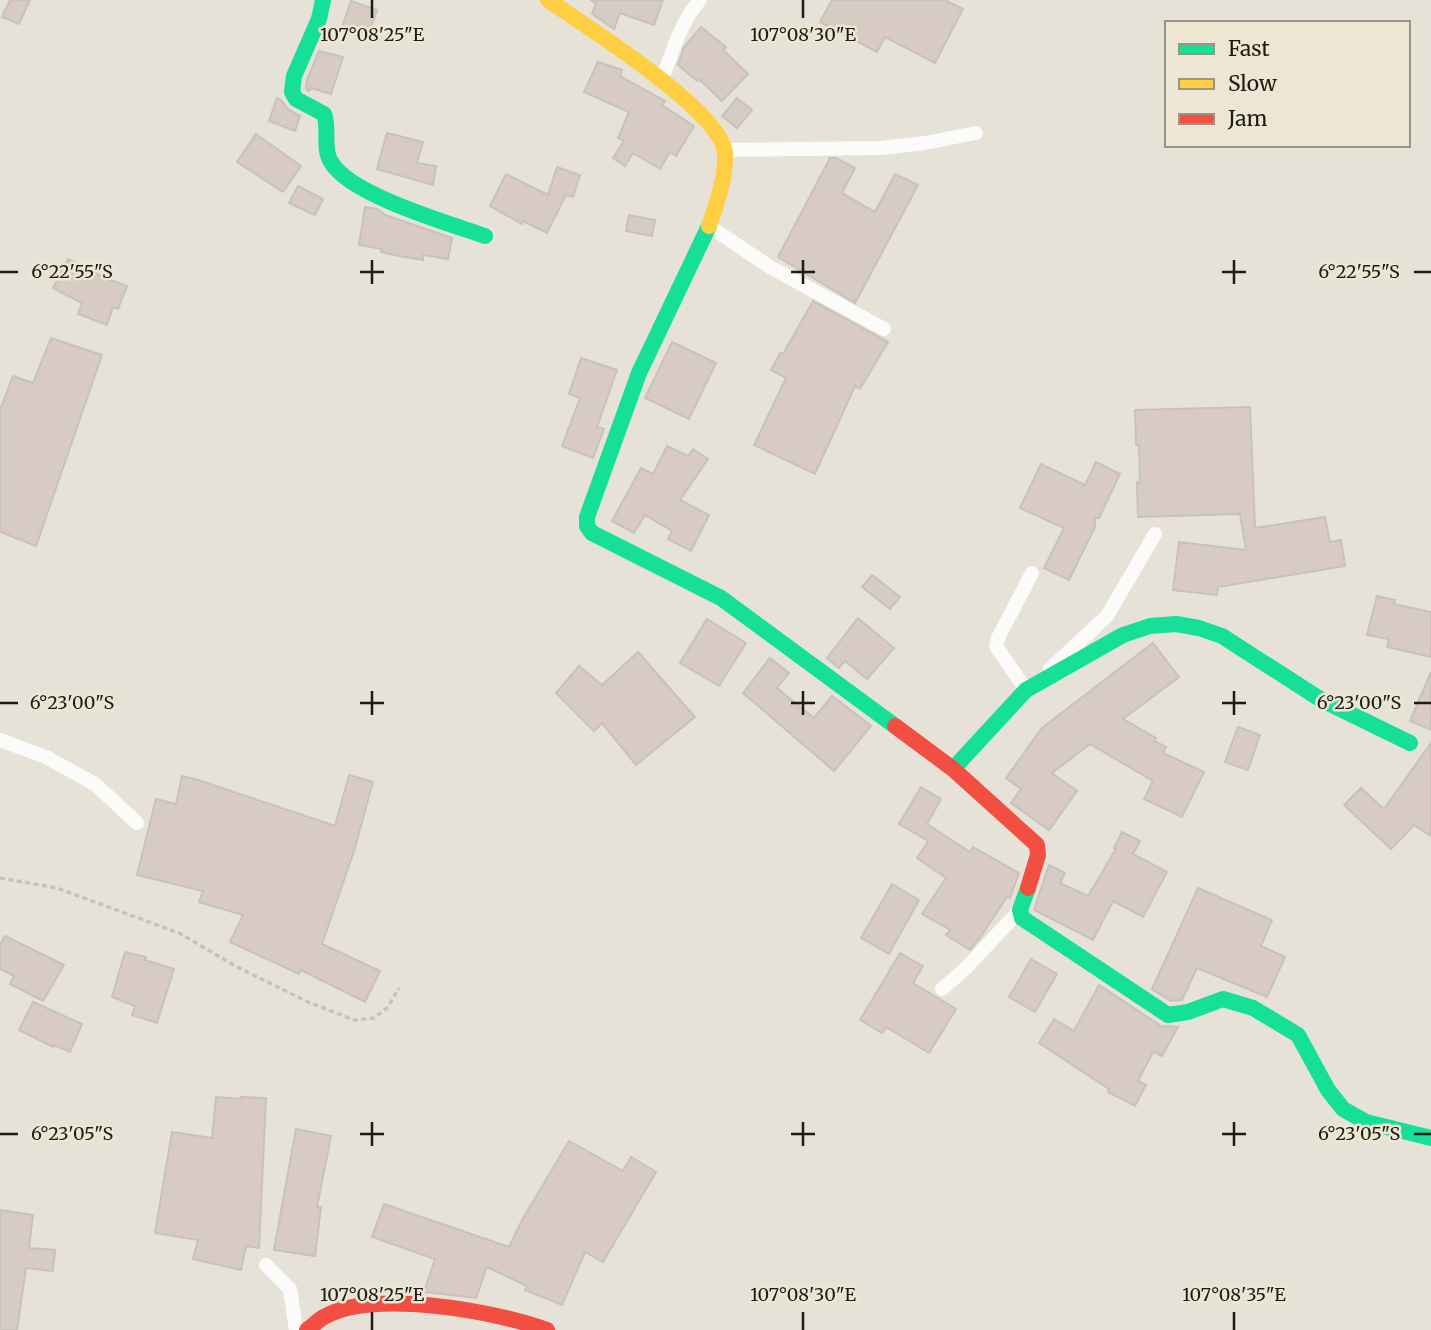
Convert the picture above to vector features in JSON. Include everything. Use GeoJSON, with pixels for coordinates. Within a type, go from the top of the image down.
{"type":"FeatureCollection","features":[{"type":"Feature","properties":{"kind":"street"},"geometry":{"type":"LineString","coordinates":[[323,0],[319,19],[294,76],[292,92],[296,99],[324,114],[330,129],[330,160],[335,168],[348,179],[392,201],[485,236]]}},
{"type":"Feature","properties":{"kind":"street"},"geometry":{"type":"LineString","coordinates":[[548,0],[662,79],[708,121],[726,149],[721,190],[709,226],[639,373],[587,517],[587,526],[592,533],[720,598],[953,769],[1037,845],[1036,864],[1020,910],[965,969],[942,989]]}},
{"type":"Feature","properties":{"kind":"street"},"geometry":{"type":"LineString","coordinates":[[662,79],[680,30],[688,14],[700,0]]}},
{"type":"Feature","properties":{"kind":"street"},"geometry":{"type":"LineString","coordinates":[[726,149],[881,148],[976,133]]}},
{"type":"Feature","properties":{"kind":"street"},"geometry":{"type":"LineString","coordinates":[[709,226],[769,267],[884,329]]}},
{"type":"Feature","properties":{"kind":"street"},"geometry":{"type":"LineString","coordinates":[[953,769],[1032,687],[1107,616],[1155,534]]}},
{"type":"Feature","properties":{"kind":"street"},"geometry":{"type":"LineString","coordinates":[[1032,573],[996,646],[1032,687]]}},
{"type":"Feature","properties":{"kind":"street"},"geometry":{"type":"LineString","coordinates":[[1032,687],[1137,628],[1169,623],[1190,625],[1210,630],[1234,642],[1309,692],[1410,743]]}},
{"type":"Feature","properties":{"kind":"street"},"geometry":{"type":"LineString","coordinates":[[0,740],[46,757],[94,784],[137,823]]}},
{"type":"Feature","properties":{"kind":"street"},"geometry":{"type":"LineString","coordinates":[[1020,910],[1022,919],[1168,1015],[1188,1013],[1223,999],[1253,1007],[1298,1035],[1321,1078],[1343,1109],[1366,1122],[1431,1138]]}},
{"type":"Feature","properties":{"kind":"street"},"geometry":{"type":"LineString","coordinates":[[266,1265],[290,1289],[296,1330]]}},
{"type":"Feature","properties":{"kind":"street"},"geometry":{"type":"LineString","coordinates":[[307,1330],[330,1312],[359,1306],[419,1305],[459,1308],[512,1318],[547,1330]]}},
{"type":"Feature","properties":{"kind":"path"},"geometry":{"type":"LineString","coordinates":[[0,878],[57,888],[179,933],[209,952],[308,1002],[354,1020],[374,1018],[387,1009],[399,988]]}},
{"type":"Feature","properties":{"kind":"building"},"geometry":{"type":"Polygon","coordinates":[[[10,0],[30,0],[19,24],[2,17],[10,0]]]}},
{"type":"Feature","properties":{"kind":"building"},"geometry":{"type":"Polygon","coordinates":[[[591,0],[663,0],[654,25],[620,13],[614,29],[592,14],[596,4],[591,0]]]}},
{"type":"Feature","properties":{"kind":"building"},"geometry":{"type":"Polygon","coordinates":[[[832,0],[945,0],[963,9],[935,63],[885,37],[877,52],[820,22],[832,0]]]}},
{"type":"Feature","properties":{"kind":"building"},"geometry":{"type":"Polygon","coordinates":[[[351,1],[377,10],[368,37],[342,28],[351,1]]]}},
{"type":"Feature","properties":{"kind":"building"},"geometry":{"type":"Polygon","coordinates":[[[701,27],[726,47],[723,50],[748,74],[722,101],[699,79],[697,81],[678,65],[684,47],[701,27]]]}},
{"type":"Feature","properties":{"kind":"building"},"geometry":{"type":"Polygon","coordinates":[[[319,51],[343,57],[331,94],[306,89],[319,51]]]}},
{"type":"Feature","properties":{"kind":"building"},"geometry":{"type":"Polygon","coordinates":[[[598,62],[622,70],[620,76],[665,101],[662,105],[694,126],[676,156],[670,152],[660,169],[633,153],[625,166],[613,158],[624,141],[618,138],[629,112],[584,92],[598,62]]]}},
{"type":"Feature","properties":{"kind":"building"},"geometry":{"type":"Polygon","coordinates":[[[277,98],[300,116],[295,131],[269,121],[277,98]]]}},
{"type":"Feature","properties":{"kind":"building"},"geometry":{"type":"Polygon","coordinates":[[[737,98],[752,110],[737,128],[722,116],[737,98]]]}},
{"type":"Feature","properties":{"kind":"building"},"geometry":{"type":"Polygon","coordinates":[[[387,133],[423,142],[417,163],[436,166],[433,185],[377,169],[387,133]]]}},
{"type":"Feature","properties":{"kind":"building"},"geometry":{"type":"Polygon","coordinates":[[[256,134],[301,166],[283,192],[237,162],[256,134]]]}},
{"type":"Feature","properties":{"kind":"building"},"geometry":{"type":"Polygon","coordinates":[[[830,158],[836,158],[855,168],[842,193],[875,212],[895,174],[918,185],[855,303],[778,257],[830,158]]]}},
{"type":"Feature","properties":{"kind":"building"},"geometry":{"type":"Polygon","coordinates":[[[557,167],[580,175],[573,197],[566,195],[547,233],[523,221],[522,224],[490,206],[506,174],[548,195],[557,167]]]}},
{"type":"Feature","properties":{"kind":"building"},"geometry":{"type":"Polygon","coordinates":[[[298,186],[323,199],[315,215],[289,203],[298,186]]]}},
{"type":"Feature","properties":{"kind":"building"},"geometry":{"type":"Polygon","coordinates":[[[365,207],[377,209],[385,215],[452,238],[448,259],[423,255],[423,260],[359,245],[365,207]]]}},
{"type":"Feature","properties":{"kind":"building"},"geometry":{"type":"Polygon","coordinates":[[[629,215],[655,220],[652,236],[626,231],[629,215]]]}},
{"type":"Feature","properties":{"kind":"building"},"geometry":{"type":"Polygon","coordinates":[[[68,259],[127,286],[118,309],[113,307],[107,325],[78,314],[82,303],[53,288],[68,259]]]}},
{"type":"Feature","properties":{"kind":"building"},"geometry":{"type":"Polygon","coordinates":[[[813,301],[888,342],[860,389],[855,386],[815,474],[754,445],[786,378],[771,370],[813,301]]]}},
{"type":"Feature","properties":{"kind":"building"},"geometry":{"type":"Polygon","coordinates":[[[51,338],[102,355],[36,546],[0,532],[0,410],[13,376],[33,383],[51,338]]]}},
{"type":"Feature","properties":{"kind":"building"},"geometry":{"type":"Polygon","coordinates":[[[672,342],[716,363],[689,419],[645,398],[672,342]]]}},
{"type":"Feature","properties":{"kind":"building"},"geometry":{"type":"Polygon","coordinates":[[[581,358],[617,370],[597,427],[604,429],[593,458],[562,446],[580,398],[569,394],[581,358]]]}},
{"type":"Feature","properties":{"kind":"building"},"geometry":{"type":"Polygon","coordinates":[[[1250,407],[1255,528],[1325,517],[1330,542],[1341,540],[1345,566],[1218,587],[1217,595],[1173,590],[1179,542],[1246,550],[1240,514],[1138,517],[1139,445],[1136,445],[1135,410],[1250,407]]]}},
{"type":"Feature","properties":{"kind":"building"},"geometry":{"type":"Polygon","coordinates":[[[667,446],[688,456],[693,449],[708,459],[680,500],[709,515],[691,551],[668,539],[672,531],[645,515],[634,533],[612,521],[641,468],[653,474],[667,446]]]}},
{"type":"Feature","properties":{"kind":"building"},"geometry":{"type":"Polygon","coordinates":[[[1096,462],[1120,474],[1099,518],[1095,518],[1095,527],[1069,580],[1044,568],[1064,528],[1020,508],[1041,464],[1085,485],[1096,462]]]}},
{"type":"Feature","properties":{"kind":"building"},"geometry":{"type":"Polygon","coordinates":[[[872,575],[900,597],[890,609],[862,587],[872,575]]]}},
{"type":"Feature","properties":{"kind":"building"},"geometry":{"type":"Polygon","coordinates":[[[1377,596],[1395,600],[1394,604],[1431,612],[1431,657],[1387,647],[1389,639],[1367,635],[1377,596]]]}},
{"type":"Feature","properties":{"kind":"building"},"geometry":{"type":"Polygon","coordinates":[[[858,618],[894,648],[867,679],[845,661],[839,668],[827,658],[858,618]]]}},
{"type":"Feature","properties":{"kind":"building"},"geometry":{"type":"Polygon","coordinates":[[[707,619],[746,643],[719,686],[680,663],[707,619]]]}},
{"type":"Feature","properties":{"kind":"building"},"geometry":{"type":"Polygon","coordinates":[[[1153,643],[1179,677],[1123,719],[1156,738],[1154,741],[1166,747],[1163,753],[1204,772],[1182,817],[1144,799],[1153,781],[1090,744],[1052,773],[1077,791],[1049,830],[1011,803],[1021,789],[1006,778],[1042,728],[1153,643]]]}},
{"type":"Feature","properties":{"kind":"building"},"geometry":{"type":"Polygon","coordinates":[[[638,652],[695,717],[636,765],[602,723],[594,731],[556,693],[579,666],[602,685],[638,652]]]}},
{"type":"Feature","properties":{"kind":"building"},"geometry":{"type":"Polygon","coordinates":[[[770,658],[789,673],[777,688],[814,718],[832,696],[871,726],[834,771],[743,693],[770,658]]]}},
{"type":"Feature","properties":{"kind":"building"},"geometry":{"type":"Polygon","coordinates":[[[1431,672],[1431,730],[1410,721],[1431,672]]]}},
{"type":"Feature","properties":{"kind":"building"},"geometry":{"type":"Polygon","coordinates":[[[1238,727],[1260,735],[1248,770],[1225,762],[1238,727]]]}},
{"type":"Feature","properties":{"kind":"building"},"geometry":{"type":"Polygon","coordinates":[[[1431,743],[1431,836],[1414,825],[1391,849],[1344,805],[1361,788],[1384,809],[1431,743]]]}},
{"type":"Feature","properties":{"kind":"building"},"geometry":{"type":"Polygon","coordinates":[[[349,775],[373,782],[354,851],[322,944],[380,971],[365,1002],[301,970],[299,974],[230,942],[243,915],[199,902],[203,891],[137,875],[156,799],[176,804],[182,776],[335,826],[349,775]]]}},
{"type":"Feature","properties":{"kind":"building"},"geometry":{"type":"Polygon","coordinates":[[[921,787],[941,799],[927,824],[970,852],[973,847],[1019,873],[1010,898],[1007,897],[970,950],[946,935],[950,930],[922,914],[946,878],[917,858],[928,841],[899,824],[921,787]]]}},
{"type":"Feature","properties":{"kind":"building"},"geometry":{"type":"Polygon","coordinates":[[[1122,832],[1140,841],[1133,854],[1167,872],[1143,917],[1113,901],[1093,940],[1034,910],[1049,865],[1065,873],[1060,883],[1088,896],[1116,849],[1114,848],[1122,832]]]}},
{"type":"Feature","properties":{"kind":"building"},"geometry":{"type":"Polygon","coordinates":[[[892,884],[919,900],[889,954],[861,938],[892,884]]]}},
{"type":"Feature","properties":{"kind":"building"},"geometry":{"type":"Polygon","coordinates":[[[1198,888],[1272,920],[1261,946],[1285,957],[1267,997],[1197,968],[1182,1000],[1171,1001],[1152,989],[1198,888]]]}},
{"type":"Feature","properties":{"kind":"building"},"geometry":{"type":"Polygon","coordinates":[[[5,936],[64,965],[43,1001],[10,984],[14,976],[0,969],[0,945],[5,936]]]}},
{"type":"Feature","properties":{"kind":"building"},"geometry":{"type":"Polygon","coordinates":[[[125,952],[146,957],[145,960],[174,969],[157,1023],[132,1015],[135,1006],[112,997],[125,952]]]}},
{"type":"Feature","properties":{"kind":"building"},"geometry":{"type":"Polygon","coordinates":[[[900,953],[923,966],[913,983],[956,1009],[929,1053],[886,1027],[882,1033],[860,1020],[900,953]]]}},
{"type":"Feature","properties":{"kind":"building"},"geometry":{"type":"Polygon","coordinates":[[[1031,959],[1057,974],[1035,1012],[1009,997],[1031,959]]]}},
{"type":"Feature","properties":{"kind":"building"},"geometry":{"type":"Polygon","coordinates":[[[1099,985],[1161,1026],[1178,1027],[1162,1056],[1153,1052],[1138,1081],[1146,1085],[1135,1106],[1108,1092],[1109,1089],[1039,1043],[1054,1019],[1074,1031],[1099,985]]]}},
{"type":"Feature","properties":{"kind":"building"},"geometry":{"type":"Polygon","coordinates":[[[33,1002],[82,1024],[70,1052],[54,1045],[53,1047],[19,1030],[33,1002]]]}},
{"type":"Feature","properties":{"kind":"building"},"geometry":{"type":"Polygon","coordinates":[[[216,1097],[266,1098],[259,1248],[246,1246],[241,1270],[193,1259],[198,1240],[155,1233],[172,1132],[212,1138],[216,1097]]]}},
{"type":"Feature","properties":{"kind":"building"},"geometry":{"type":"Polygon","coordinates":[[[296,1129],[331,1136],[317,1207],[321,1207],[315,1256],[274,1250],[296,1129]]]}},
{"type":"Feature","properties":{"kind":"building"},"geometry":{"type":"Polygon","coordinates":[[[569,1141],[623,1171],[631,1157],[656,1172],[603,1262],[585,1252],[562,1305],[525,1290],[527,1286],[487,1267],[476,1298],[424,1292],[435,1259],[372,1237],[384,1204],[509,1247],[569,1141]]]}},
{"type":"Feature","properties":{"kind":"building"},"geometry":{"type":"Polygon","coordinates":[[[0,1210],[33,1215],[29,1248],[55,1250],[53,1271],[26,1268],[17,1330],[0,1330],[0,1210]]]}},
{"type":"Feature","properties":{"kind":"traffic: fast"},"geometry":{"type":"LineString","coordinates":[[323,0],[319,19],[294,76],[292,92],[296,99],[324,114],[327,151],[331,162],[358,186],[378,196],[425,216],[485,236]]}},
{"type":"Feature","properties":{"kind":"traffic: fast"},"geometry":{"type":"LineString","coordinates":[[709,226],[639,373],[587,517],[587,526],[592,533],[721,598],[895,726]]}},
{"type":"Feature","properties":{"kind":"traffic: fast"},"geometry":{"type":"LineString","coordinates":[[953,769],[1026,690],[1123,635],[1150,626],[1176,624],[1222,636],[1320,699],[1410,743]]}},
{"type":"Feature","properties":{"kind":"traffic: fast"},"geometry":{"type":"LineString","coordinates":[[1028,888],[1020,910],[1022,918],[1168,1015],[1188,1012],[1223,999],[1253,1008],[1298,1035],[1328,1090],[1343,1109],[1366,1122],[1431,1138]]}},
{"type":"Feature","properties":{"kind":"traffic: slow"},"geometry":{"type":"LineString","coordinates":[[548,0],[649,70],[701,115],[718,135],[725,153],[724,172],[709,226]]}},
{"type":"Feature","properties":{"kind":"traffic: jam"},"geometry":{"type":"LineString","coordinates":[[895,726],[953,769],[1037,845],[1038,855],[1028,888]]}},
{"type":"Feature","properties":{"kind":"traffic: jam"},"geometry":{"type":"LineString","coordinates":[[307,1330],[324,1317],[346,1309],[403,1304],[467,1310],[547,1330]]}}]}
